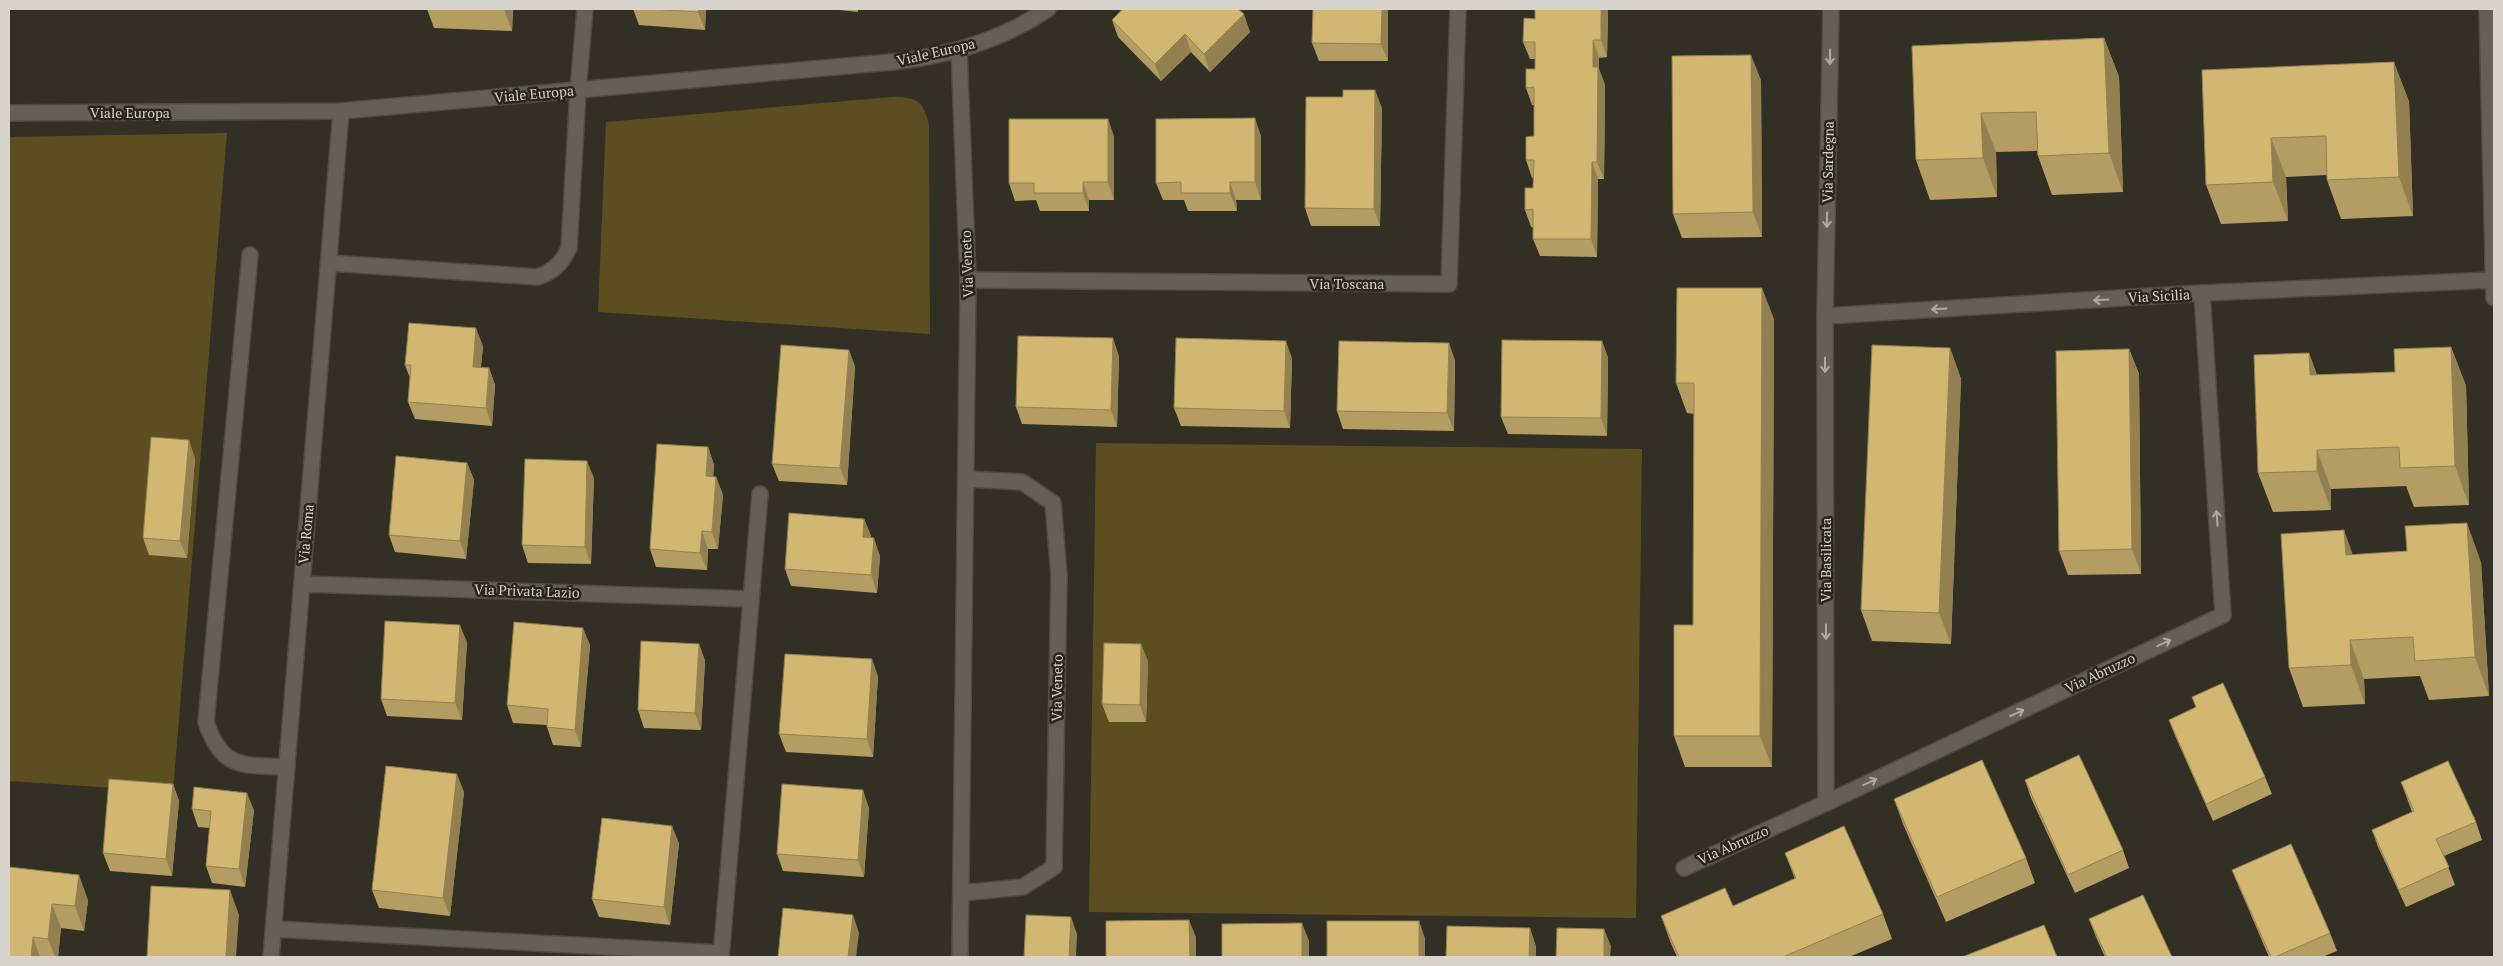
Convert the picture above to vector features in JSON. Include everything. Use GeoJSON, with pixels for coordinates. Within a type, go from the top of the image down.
{"type":"FeatureCollection","features":[{"type":"Feature","properties":{"kind":"street"},"geometry":{"type":"LineString","coordinates":[[329,262],[538,277],[552,271],[563,260],[569,248],[578,90],[585,9]]}},
{"type":"Feature","properties":{"kind":"street","name":"Viale Europa"},"geometry":{"type":"LineString","coordinates":[[9,113],[341,111],[901,61],[959,50],[1020,26],[1048,9]]}},
{"type":"Feature","properties":{"kind":"street","name":"Via Toscana"},"geometry":{"type":"LineString","coordinates":[[968,280],[1449,284],[1458,9]]}},
{"type":"Feature","properties":{"kind":"street","name":"Via Sardegna"},"geometry":{"type":"LineString","coordinates":[[1825,316],[1831,9]]}},
{"type":"Feature","properties":{"kind":"street"},"geometry":{"type":"LineString","coordinates":[[2487,9],[2494,298]]}},
{"type":"Feature","properties":{"kind":"street","name":"Via Veneto"},"geometry":{"type":"LineString","coordinates":[[959,50],[968,280],[960,957]]}},
{"type":"Feature","properties":{"kind":"street","name":"Via Roma"},"geometry":{"type":"LineString","coordinates":[[271,957],[341,111]]}},
{"type":"Feature","properties":{"kind":"street"},"geometry":{"type":"LineString","coordinates":[[250,256],[206,722],[213,744],[227,758],[246,765],[287,767]]}},
{"type":"Feature","properties":{"kind":"street","name":"Via Sicilia"},"geometry":{"type":"LineString","coordinates":[[1825,316],[2202,293],[2493,280]]}},
{"type":"Feature","properties":{"kind":"street","name":"Via Abruzzo"},"geometry":{"type":"LineString","coordinates":[[1684,868],[2223,615],[2202,293]]}},
{"type":"Feature","properties":{"kind":"street","name":"Via Basilicata"},"geometry":{"type":"LineString","coordinates":[[1825,316],[1826,803]]}},
{"type":"Feature","properties":{"kind":"street","name":"Via Veneto"},"geometry":{"type":"LineString","coordinates":[[961,894],[1023,887],[1054,867],[1059,575],[1053,503],[1022,482],[966,479]]}},
{"type":"Feature","properties":{"kind":"street"},"geometry":{"type":"LineString","coordinates":[[274,929],[721,955],[760,494]]}},
{"type":"Feature","properties":{"kind":"street","name":"Via Privata Lazio"},"geometry":{"type":"LineString","coordinates":[[302,584],[751,599]]}},
{"type":"Feature","properties":{"kind":"shaded area"},"geometry":{"type":"Polygon","coordinates":[[[892,97],[908,98],[918,102],[925,111],[929,126],[930,334],[598,312],[606,122],[892,97]]]}},
{"type":"Feature","properties":{"kind":"shaded area"},"geometry":{"type":"Polygon","coordinates":[[[227,133],[173,792],[9,781],[9,137],[227,133]]]}},
{"type":"Feature","properties":{"kind":"shaded area"},"geometry":{"type":"Polygon","coordinates":[[[1096,443],[1642,449],[1636,918],[1089,912],[1096,443]]]}},
{"type":"Feature","properties":{"kind":"building"},"geometry":{"type":"Polygon","coordinates":[[[650,9],[699,9],[698,12],[650,9]]]}},
{"type":"Feature","properties":{"kind":"building"},"geometry":{"type":"Polygon","coordinates":[[[1123,9],[1238,9],[1244,14],[1204,54],[1185,34],[1155,64],[1112,20],[1123,9]]]}},
{"type":"Feature","properties":{"kind":"building"},"geometry":{"type":"Polygon","coordinates":[[[1313,9],[1382,9],[1381,44],[1312,43],[1313,9]]]}},
{"type":"Feature","properties":{"kind":"building"},"geometry":{"type":"Polygon","coordinates":[[[1535,9],[1601,9],[1601,40],[1593,40],[1593,67],[1598,67],[1597,162],[1592,162],[1591,239],[1533,239],[1533,209],[1525,210],[1525,188],[1533,188],[1534,160],[1526,160],[1526,137],[1534,136],[1534,87],[1526,88],[1526,69],[1535,69],[1535,42],[1523,42],[1524,18],[1535,19],[1535,9]]]}},
{"type":"Feature","properties":{"kind":"building"},"geometry":{"type":"Polygon","coordinates":[[[2104,38],[2109,153],[2038,156],[2036,112],[1981,113],[1983,158],[1916,160],[1912,46],[2104,38]]]}},
{"type":"Feature","properties":{"kind":"building"},"geometry":{"type":"Polygon","coordinates":[[[1751,55],[1753,212],[1673,214],[1672,56],[1751,55]]]}},
{"type":"Feature","properties":{"kind":"building"},"geometry":{"type":"Polygon","coordinates":[[[2394,62],[2399,177],[2327,180],[2326,136],[2271,138],[2273,182],[2206,185],[2202,70],[2394,62]]]}},
{"type":"Feature","properties":{"kind":"building"},"geometry":{"type":"Polygon","coordinates":[[[1343,90],[1375,90],[1374,209],[1305,208],[1306,97],[1343,97],[1343,90]]]}},
{"type":"Feature","properties":{"kind":"building"},"geometry":{"type":"Polygon","coordinates":[[[1255,118],[1255,182],[1230,182],[1230,193],[1181,193],[1181,182],[1156,183],[1156,119],[1255,118]]]}},
{"type":"Feature","properties":{"kind":"building"},"geometry":{"type":"Polygon","coordinates":[[[1009,119],[1108,119],[1108,182],[1083,182],[1083,193],[1034,193],[1034,183],[1009,183],[1009,119]]]}},
{"type":"Feature","properties":{"kind":"building"},"geometry":{"type":"Polygon","coordinates":[[[1677,288],[1762,288],[1760,736],[1674,736],[1674,625],[1693,625],[1694,383],[1676,383],[1677,288]]]}},
{"type":"Feature","properties":{"kind":"building"},"geometry":{"type":"Polygon","coordinates":[[[409,323],[476,328],[473,367],[489,368],[486,408],[408,402],[411,365],[405,365],[409,323]]]}},
{"type":"Feature","properties":{"kind":"building"},"geometry":{"type":"Polygon","coordinates":[[[1018,336],[1113,338],[1111,410],[1016,407],[1018,336]]]}},
{"type":"Feature","properties":{"kind":"building"},"geometry":{"type":"Polygon","coordinates":[[[1176,338],[1286,341],[1284,411],[1174,408],[1176,338]]]}},
{"type":"Feature","properties":{"kind":"building"},"geometry":{"type":"Polygon","coordinates":[[[1502,340],[1602,341],[1601,418],[1501,417],[1502,340]]]}},
{"type":"Feature","properties":{"kind":"building"},"geometry":{"type":"Polygon","coordinates":[[[1339,341],[1449,343],[1447,413],[1337,411],[1339,341]]]}},
{"type":"Feature","properties":{"kind":"building"},"geometry":{"type":"Polygon","coordinates":[[[781,345],[849,350],[840,468],[772,464],[781,345]]]}},
{"type":"Feature","properties":{"kind":"building"},"geometry":{"type":"Polygon","coordinates":[[[1872,345],[1950,348],[1939,613],[1861,610],[1872,345]]]}},
{"type":"Feature","properties":{"kind":"building"},"geometry":{"type":"Polygon","coordinates":[[[2451,347],[2455,466],[2400,468],[2399,447],[2317,450],[2317,471],[2258,473],[2254,355],[2309,353],[2310,375],[2395,372],[2394,349],[2451,347]]]}},
{"type":"Feature","properties":{"kind":"building"},"geometry":{"type":"Polygon","coordinates":[[[2129,349],[2132,549],[2059,551],[2056,351],[2129,349]]]}},
{"type":"Feature","properties":{"kind":"building"},"geometry":{"type":"Polygon","coordinates":[[[151,437],[189,440],[180,541],[143,538],[151,437]]]}},
{"type":"Feature","properties":{"kind":"building"},"geometry":{"type":"Polygon","coordinates":[[[657,444],[708,447],[706,476],[716,477],[712,532],[702,531],[700,553],[650,549],[657,444]]]}},
{"type":"Feature","properties":{"kind":"building"},"geometry":{"type":"Polygon","coordinates":[[[396,456],[467,463],[460,541],[389,535],[396,456]]]}},
{"type":"Feature","properties":{"kind":"building"},"geometry":{"type":"Polygon","coordinates":[[[525,459],[587,461],[585,547],[522,545],[525,459]]]}},
{"type":"Feature","properties":{"kind":"building"},"geometry":{"type":"Polygon","coordinates":[[[789,513],[864,519],[863,537],[874,538],[871,575],[785,569],[789,513]]]}},
{"type":"Feature","properties":{"kind":"building"},"geometry":{"type":"Polygon","coordinates":[[[2467,523],[2475,657],[2415,661],[2413,637],[2350,640],[2351,665],[2289,668],[2281,534],[2344,530],[2346,555],[2407,551],[2405,526],[2467,523]]]}},
{"type":"Feature","properties":{"kind":"building"},"geometry":{"type":"Polygon","coordinates":[[[385,621],[460,625],[455,703],[381,699],[385,621]]]}},
{"type":"Feature","properties":{"kind":"building"},"geometry":{"type":"Polygon","coordinates":[[[514,622],[583,628],[575,730],[547,727],[548,709],[507,705],[514,622]]]}},
{"type":"Feature","properties":{"kind":"building"},"geometry":{"type":"Polygon","coordinates":[[[641,641],[699,644],[695,713],[638,710],[641,641]]]}},
{"type":"Feature","properties":{"kind":"building"},"geometry":{"type":"Polygon","coordinates":[[[1104,643],[1141,644],[1140,705],[1102,704],[1104,643]]]}},
{"type":"Feature","properties":{"kind":"building"},"geometry":{"type":"Polygon","coordinates":[[[785,654],[872,659],[867,739],[779,734],[785,654]]]}},
{"type":"Feature","properties":{"kind":"building"},"geometry":{"type":"Polygon","coordinates":[[[2223,683],[2265,777],[2206,804],[2169,720],[2196,707],[2192,697],[2223,683]]]}},
{"type":"Feature","properties":{"kind":"building"},"geometry":{"type":"Polygon","coordinates":[[[2079,755],[2123,850],[2068,875],[2025,780],[2079,755]]]}},
{"type":"Feature","properties":{"kind":"building"},"geometry":{"type":"Polygon","coordinates":[[[1982,760],[2026,858],[1937,897],[1894,799],[1982,760]]]}},
{"type":"Feature","properties":{"kind":"building"},"geometry":{"type":"Polygon","coordinates":[[[2448,761],[2476,822],[2436,839],[2449,867],[2399,890],[2372,830],[2414,811],[2401,782],[2448,761]]]}},
{"type":"Feature","properties":{"kind":"building"},"geometry":{"type":"Polygon","coordinates":[[[386,766],[457,774],[443,898],[372,890],[386,766]]]}},
{"type":"Feature","properties":{"kind":"building"},"geometry":{"type":"Polygon","coordinates":[[[109,779],[173,784],[166,859],[103,853],[109,779]]]}},
{"type":"Feature","properties":{"kind":"building"},"geometry":{"type":"Polygon","coordinates":[[[782,784],[863,790],[858,860],[777,854],[782,784]]]}},
{"type":"Feature","properties":{"kind":"building"},"geometry":{"type":"Polygon","coordinates":[[[194,787],[247,793],[239,869],[206,866],[211,811],[192,809],[194,787]]]}},
{"type":"Feature","properties":{"kind":"building"},"geometry":{"type":"Polygon","coordinates":[[[602,818],[672,826],[664,907],[592,899],[602,818]]]}},
{"type":"Feature","properties":{"kind":"building"},"geometry":{"type":"Polygon","coordinates":[[[1844,826],[1883,914],[1783,957],[1679,957],[1661,916],[1725,888],[1733,906],[1796,878],[1785,853],[1844,826]]]}},
{"type":"Feature","properties":{"kind":"building"},"geometry":{"type":"Polygon","coordinates":[[[2291,844],[2330,933],[2275,957],[2271,957],[2232,870],[2291,844]]]}},
{"type":"Feature","properties":{"kind":"building"},"geometry":{"type":"Polygon","coordinates":[[[9,867],[79,875],[75,906],[52,904],[48,939],[33,937],[31,957],[9,957],[9,867]]]}},
{"type":"Feature","properties":{"kind":"building"},"geometry":{"type":"Polygon","coordinates":[[[151,886],[230,890],[226,957],[147,957],[151,886]]]}},
{"type":"Feature","properties":{"kind":"building"},"geometry":{"type":"Polygon","coordinates":[[[2143,895],[2172,957],[2107,957],[2089,919],[2143,895]]]}},
{"type":"Feature","properties":{"kind":"building"},"geometry":{"type":"Polygon","coordinates":[[[783,908],[853,915],[848,957],[778,957],[783,908]]]}},
{"type":"Feature","properties":{"kind":"building"},"geometry":{"type":"Polygon","coordinates":[[[1026,915],[1071,917],[1069,957],[1024,957],[1026,915]]]}},
{"type":"Feature","properties":{"kind":"building"},"geometry":{"type":"Polygon","coordinates":[[[1189,920],[1190,957],[1106,957],[1106,921],[1189,920]]]}},
{"type":"Feature","properties":{"kind":"building"},"geometry":{"type":"Polygon","coordinates":[[[1327,921],[1419,921],[1419,957],[1327,957],[1327,921]]]}},
{"type":"Feature","properties":{"kind":"building"},"geometry":{"type":"Polygon","coordinates":[[[1302,923],[1302,957],[1222,957],[1222,924],[1302,923]]]}},
{"type":"Feature","properties":{"kind":"building"},"geometry":{"type":"Polygon","coordinates":[[[2044,925],[2057,957],[1962,957],[2044,925]]]}},
{"type":"Feature","properties":{"kind":"building"},"geometry":{"type":"Polygon","coordinates":[[[1447,926],[1530,928],[1529,957],[1446,957],[1447,926]]]}},
{"type":"Feature","properties":{"kind":"building"},"geometry":{"type":"Polygon","coordinates":[[[1557,928],[1604,929],[1604,957],[1556,957],[1557,928]]]}}]}
